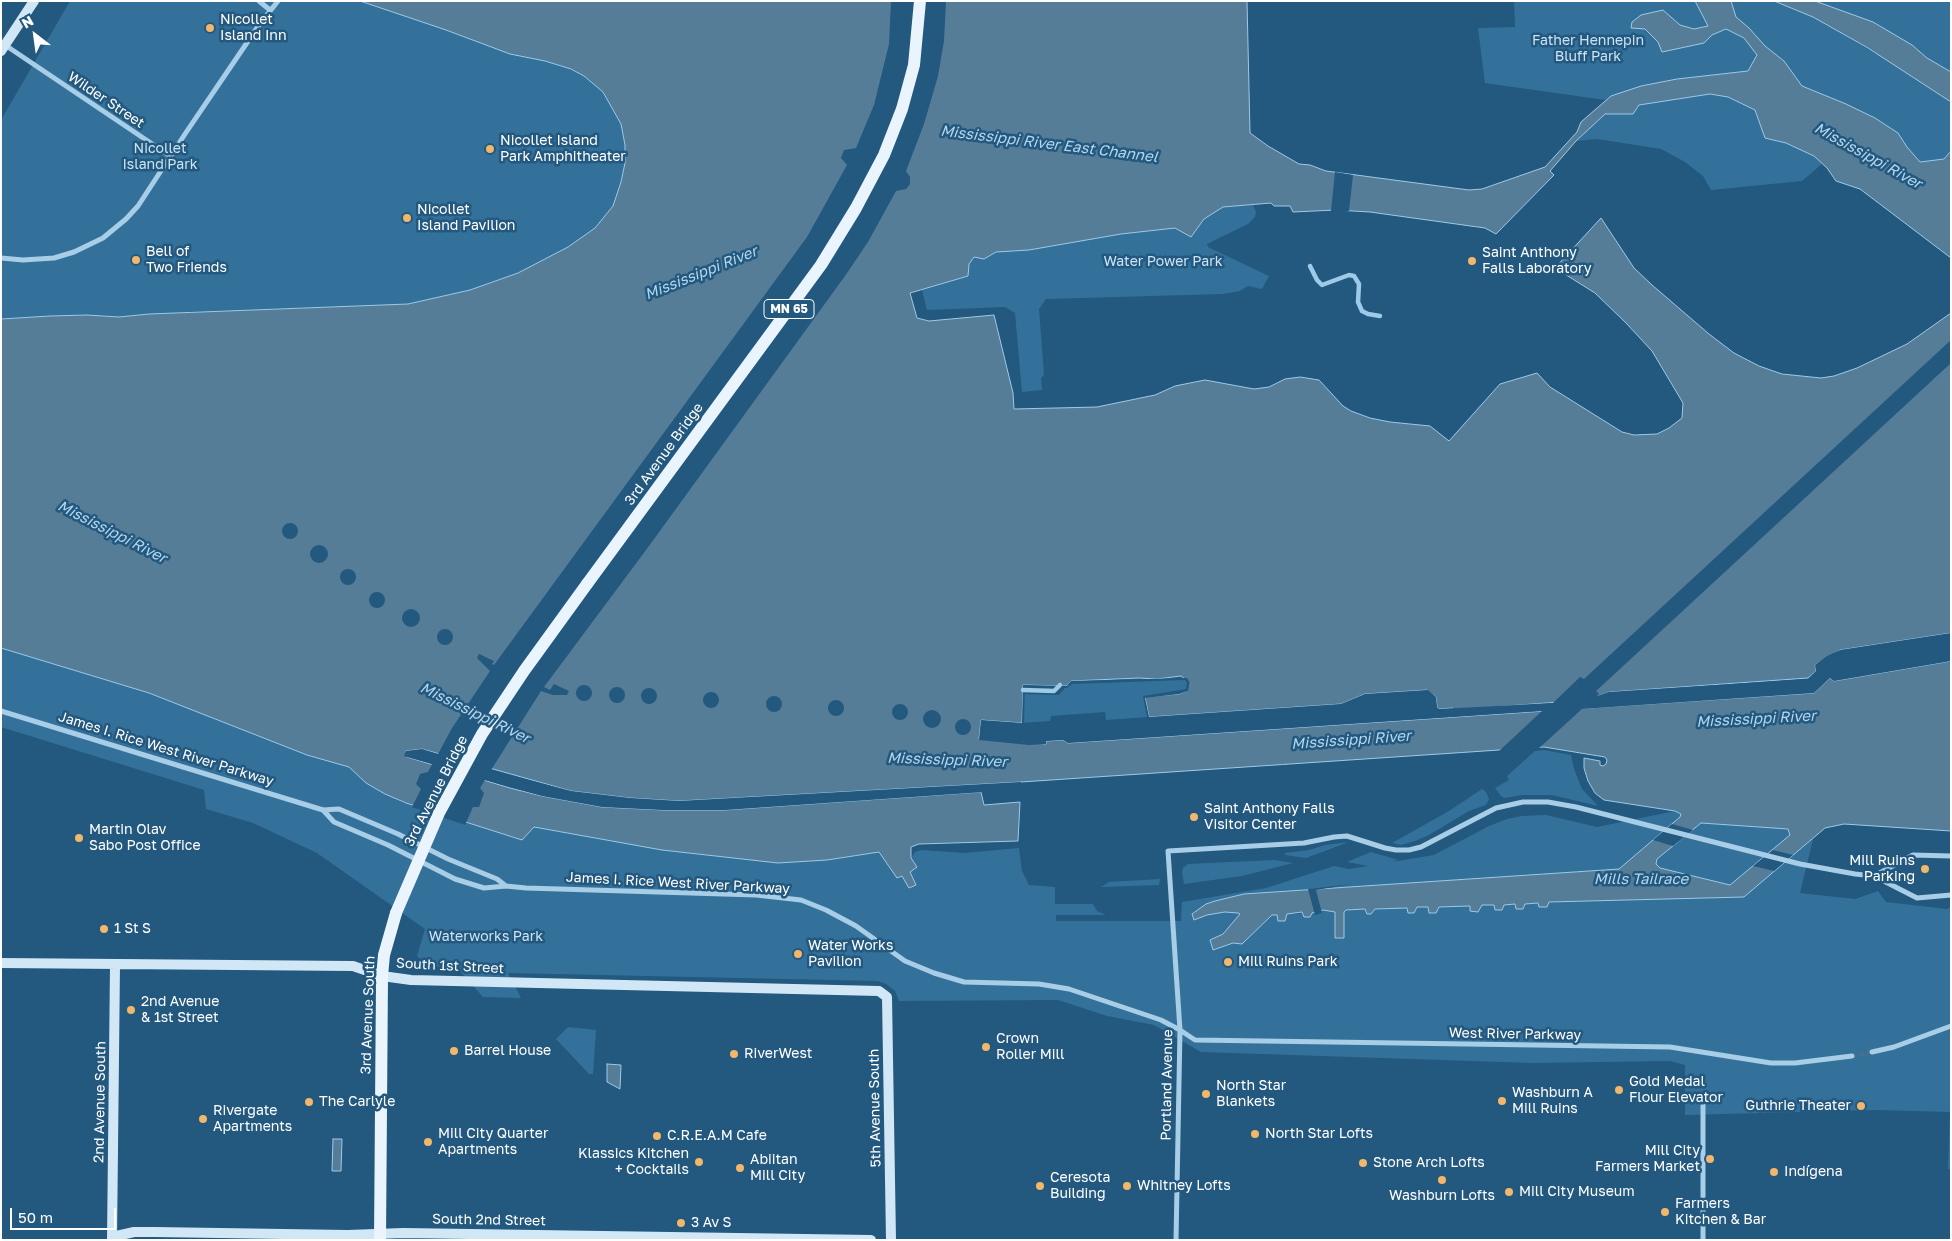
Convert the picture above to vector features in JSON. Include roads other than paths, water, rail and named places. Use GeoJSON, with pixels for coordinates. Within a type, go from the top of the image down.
{"type":"FeatureCollection","features":[{"type":"Feature","properties":{"kind":"main road","name":"3rd Avenue Bridge"},"geometry":{"type":"LineString","coordinates":[[396,913],[439,813],[487,726],[524,671],[821,265],[856,208],[884,155],[902,109],[914,64],[920,1]]}},
{"type":"Feature","properties":{"kind":"main road","name":"3rd Avenue South"},"geometry":{"type":"LineString","coordinates":[[380,1237],[382,976],[384,954],[396,913]]}},
{"type":"Feature","properties":{"kind":"street"},"geometry":{"type":"LineString","coordinates":[[3,48],[34,1]]}},
{"type":"Feature","properties":{"kind":"street"},"geometry":{"type":"LineString","coordinates":[[258,1],[270,10]]}},
{"type":"Feature","properties":{"kind":"street"},"geometry":{"type":"LineString","coordinates":[[1,258],[22,260],[54,258],[74,252],[114,230],[138,206],[170,156],[278,1]]}},
{"type":"Feature","properties":{"kind":"street","name":"Wilder Street"},"geometry":{"type":"LineString","coordinates":[[3,48],[170,156]]}},
{"type":"Feature","properties":{"kind":"street","name":"James I. Rice West River Parkway"},"geometry":{"type":"LineString","coordinates":[[1,711],[323,810],[339,809],[390,830],[448,859],[497,879],[506,886]]}},
{"type":"Feature","properties":{"kind":"street","name":"Portland Avenue"},"geometry":{"type":"LineString","coordinates":[[1176,1240],[1180,1030],[1168,851],[1304,844],[1347,836],[1390,849],[1409,850],[1421,847],[1496,808],[1523,802],[1548,802],[1576,807],[1786,861],[1822,869],[1874,876]]}},
{"type":"Feature","properties":{"kind":"street","name":"James I. Rice West River Parkway"},"geometry":{"type":"LineString","coordinates":[[323,810],[334,822],[388,844],[455,879],[484,888],[506,886],[756,895],[801,900],[826,910],[848,922],[905,961],[934,973],[964,982],[1039,984],[1069,989],[1161,1020],[1180,1030]]}},
{"type":"Feature","properties":{"kind":"street"},"geometry":{"type":"LineString","coordinates":[[1874,876],[1913,855],[1951,856]]}},
{"type":"Feature","properties":{"kind":"street"},"geometry":{"type":"LineString","coordinates":[[1874,876],[1917,898],[1951,895]]}},
{"type":"Feature","properties":{"kind":"street","name":"South 1st Street"},"geometry":{"type":"LineString","coordinates":[[1,963],[353,966],[382,976],[411,980],[869,990]]}},
{"type":"Feature","properties":{"kind":"street","name":"2nd Avenue South"},"geometry":{"type":"LineString","coordinates":[[110,1239],[116,965]]}},
{"type":"Feature","properties":{"kind":"street","name":"5th Avenue South"},"geometry":{"type":"LineString","coordinates":[[869,990],[879,991],[887,997],[891,1240]]}},
{"type":"Feature","properties":{"kind":"street"},"geometry":{"type":"LineString","coordinates":[[1872,1052],[1894,1047],[1951,1026]]}},
{"type":"Feature","properties":{"kind":"street","name":"West River Parkway"},"geometry":{"type":"LineString","coordinates":[[1180,1030],[1195,1040],[1670,1047],[1771,1063],[1795,1063],[1852,1056]]}},
{"type":"Feature","properties":{"kind":"street"},"geometry":{"type":"LineString","coordinates":[[1703,1096],[1703,1240]]}},
{"type":"Feature","properties":{"kind":"street","name":"South 2nd Street"},"geometry":{"type":"LineString","coordinates":[[110,1239],[134,1232],[155,1232],[380,1237],[403,1233],[871,1240]]}},
{"type":"Feature","properties":{"kind":"water"},"geometry":{"type":"Polygon","coordinates":[[[360,1],[1247,1],[1250,133],[1299,164],[1310,165],[1326,171],[1469,190],[1482,189],[1545,167],[1577,132],[1581,122],[1611,96],[1641,86],[1677,79],[1748,71],[1757,55],[1744,38],[1726,29],[1712,35],[1704,43],[1662,52],[1658,42],[1645,29],[1631,28],[1632,22],[1641,15],[1663,10],[1680,25],[1694,29],[1708,26],[1695,1],[1731,1],[1736,17],[1765,46],[1784,61],[1802,86],[1875,118],[1898,133],[1920,162],[1944,159],[1951,151],[1951,258],[1860,189],[1836,181],[1827,168],[1814,156],[1786,143],[1765,138],[1755,110],[1728,97],[1710,94],[1639,105],[1633,114],[1605,114],[1576,141],[1550,171],[1554,175],[1496,234],[1485,228],[1370,212],[1336,210],[1293,212],[1290,206],[1274,206],[1271,203],[1223,207],[1204,219],[1191,237],[1175,228],[1121,234],[1029,250],[996,252],[984,259],[974,257],[969,264],[968,276],[910,293],[917,318],[929,321],[994,315],[1013,393],[1014,409],[1097,407],[1155,395],[1175,386],[1205,380],[1254,389],[1269,387],[1285,379],[1300,377],[1319,380],[1343,406],[1351,411],[1370,418],[1390,422],[1430,426],[1449,441],[1500,384],[1537,373],[1550,387],[1622,432],[1634,435],[1657,434],[1682,418],[1683,403],[1652,351],[1595,293],[1554,269],[1601,218],[1634,268],[1652,285],[1734,353],[1759,366],[1782,374],[1821,378],[1834,376],[1857,368],[1907,344],[1951,313],[1951,633],[1840,650],[1815,665],[1816,671],[1808,678],[1610,692],[1586,700],[1453,710],[1453,708],[1439,709],[1436,697],[1427,690],[1365,694],[1341,704],[1149,717],[1145,697],[1179,694],[1187,691],[1190,683],[1181,676],[1157,679],[1071,681],[1067,686],[1023,685],[1022,723],[981,720],[979,739],[1046,744],[1046,741],[1063,740],[1068,743],[1814,693],[1830,678],[1834,681],[1951,661],[1951,831],[1844,824],[1825,828],[1744,897],[1549,902],[1547,907],[1539,907],[1538,903],[1525,904],[1523,909],[1516,909],[1515,904],[1504,905],[1502,910],[1495,910],[1494,905],[1482,905],[1478,912],[1470,911],[1470,906],[1439,907],[1436,913],[1429,913],[1428,907],[1417,907],[1414,913],[1408,913],[1407,908],[1375,909],[1371,914],[1367,914],[1365,909],[1346,910],[1344,912],[1344,938],[1335,938],[1335,912],[1323,910],[1312,913],[1310,917],[1304,917],[1302,912],[1287,914],[1285,921],[1278,921],[1277,915],[1272,915],[1242,944],[1233,943],[1213,950],[1210,940],[1223,934],[1240,914],[1225,912],[1207,915],[1194,920],[1192,914],[1206,904],[1215,901],[1244,894],[1619,869],[1680,817],[1681,814],[1675,811],[1604,800],[1595,793],[1588,781],[1584,768],[1584,758],[1600,761],[1600,765],[1603,766],[1607,760],[1605,757],[1544,747],[1021,782],[679,801],[630,798],[571,791],[422,749],[406,751],[407,757],[510,788],[602,807],[663,810],[725,810],[981,792],[984,805],[1020,802],[1018,841],[919,844],[911,847],[911,858],[917,867],[910,872],[916,885],[909,888],[902,876],[897,878],[879,852],[827,860],[778,863],[662,850],[534,827],[522,840],[406,803],[366,783],[349,767],[307,755],[149,693],[1,648],[1,319],[87,315],[119,317],[149,314],[408,304],[470,290],[518,273],[568,247],[595,228],[613,206],[625,163],[625,145],[621,124],[603,92],[584,76],[571,69],[545,61],[510,54],[360,1]],[[1701,823],[1657,859],[1656,864],[1660,868],[1730,885],[1790,835],[1788,829],[1701,823]]]}},
{"type":"Feature","properties":{"kind":"water"},"geometry":{"type":"Polygon","coordinates":[[[1774,1],[1815,1],[1873,22],[1912,45],[1927,58],[1951,72],[1951,102],[1868,48],[1813,17],[1774,1]]]}},
{"type":"Feature","properties":{"kind":"water"},"geometry":{"type":"Polygon","coordinates":[[[607,1064],[621,1065],[620,1089],[607,1082],[607,1064]]]}},
{"type":"Feature","properties":{"kind":"water"},"geometry":{"type":"Polygon","coordinates":[[[333,1139],[342,1139],[341,1171],[332,1171],[333,1139]]]}},
{"type":"Feature","properties":{"kind":"waterway"},"geometry":{"type":"LineString","coordinates":[[1310,266],[1317,280],[1322,285],[1349,275],[1354,276],[1359,284],[1358,302],[1362,311],[1380,316]]}},
{"type":"Feature","properties":{"kind":"waterway"},"geometry":{"type":"LineString","coordinates":[[1023,690],[1054,691],[1060,685]]}},
{"type":"Feature","properties":{"kind":"tunnel"},"geometry":{"type":"LineString","coordinates":[[1852,1056],[1872,1052]]}},
{"type":"Feature","properties":{"kind":"place","name":"Nicollet Island Inn"},"geometry":{"type":"Point","coordinates":[210,28]}},
{"type":"Feature","properties":{"kind":"place","name":"Nicollet Island Park Amphitheater"},"geometry":{"type":"Point","coordinates":[490,149]}},
{"type":"Feature","properties":{"kind":"place","name":"Nicollet Island Pavilion"},"geometry":{"type":"Point","coordinates":[407,218]}},
{"type":"Feature","properties":{"kind":"place","name":"Bell of Two Friends"},"geometry":{"type":"Point","coordinates":[136,260]}},
{"type":"Feature","properties":{"kind":"place","name":"Saint Anthony Falls Laboratory"},"geometry":{"type":"Point","coordinates":[1472,261]}},
{"type":"Feature","properties":{"kind":"place","name":"Saint Anthony Falls Visitor Center"},"geometry":{"type":"Point","coordinates":[1194,817]}},
{"type":"Feature","properties":{"kind":"place","name":"Martin Olav Sabo Post Office"},"geometry":{"type":"Point","coordinates":[79,838]}},
{"type":"Feature","properties":{"kind":"place","name":"Mill Ruins Parking"},"geometry":{"type":"Point","coordinates":[1925,869]}},
{"type":"Feature","properties":{"kind":"place","name":"1 St S"},"geometry":{"type":"Point","coordinates":[104,929]}},
{"type":"Feature","properties":{"kind":"place","name":"Water Works Pavilion"},"geometry":{"type":"Point","coordinates":[798,954]}},
{"type":"Feature","properties":{"kind":"place","name":"Mill Ruins Park"},"geometry":{"type":"Point","coordinates":[1228,962]}},
{"type":"Feature","properties":{"kind":"place","name":"2nd Avenue & 1st Street"},"geometry":{"type":"Point","coordinates":[131,1010]}},
{"type":"Feature","properties":{"kind":"place","name":"Crown Roller Mill"},"geometry":{"type":"Point","coordinates":[986,1047]}},
{"type":"Feature","properties":{"kind":"place","name":"Barrel House"},"geometry":{"type":"Point","coordinates":[454,1051]}},
{"type":"Feature","properties":{"kind":"place","name":"RiverWest"},"geometry":{"type":"Point","coordinates":[734,1054]}},
{"type":"Feature","properties":{"kind":"place","name":"Gold Medal Flour Elevator"},"geometry":{"type":"Point","coordinates":[1619,1090]}},
{"type":"Feature","properties":{"kind":"place","name":"North Star Blankets"},"geometry":{"type":"Point","coordinates":[1206,1094]}},
{"type":"Feature","properties":{"kind":"place","name":"Washburn A Mill Ruins"},"geometry":{"type":"Point","coordinates":[1502,1101]}},
{"type":"Feature","properties":{"kind":"place","name":"The Carlyle"},"geometry":{"type":"Point","coordinates":[309,1102]}},
{"type":"Feature","properties":{"kind":"place","name":"Guthrie Theater"},"geometry":{"type":"Point","coordinates":[1861,1106]}},
{"type":"Feature","properties":{"kind":"place","name":"Rivergate Apartments"},"geometry":{"type":"Point","coordinates":[203,1119]}},
{"type":"Feature","properties":{"kind":"place","name":"North Star Lofts"},"geometry":{"type":"Point","coordinates":[1255,1134]}},
{"type":"Feature","properties":{"kind":"place","name":"C.R.E.A.M Cafe"},"geometry":{"type":"Point","coordinates":[657,1136]}},
{"type":"Feature","properties":{"kind":"place","name":"Mill City Quarter Apartments"},"geometry":{"type":"Point","coordinates":[428,1142]}},
{"type":"Feature","properties":{"kind":"place","name":"Mill City Farmers Market"},"geometry":{"type":"Point","coordinates":[1710,1159]}},
{"type":"Feature","properties":{"kind":"place","name":"Klassics Kitchen + Cocktails"},"geometry":{"type":"Point","coordinates":[699,1162]}},
{"type":"Feature","properties":{"kind":"place","name":"Stone Arch Lofts"},"geometry":{"type":"Point","coordinates":[1363,1163]}},
{"type":"Feature","properties":{"kind":"place","name":"Abiitan Mill City"},"geometry":{"type":"Point","coordinates":[740,1168]}},
{"type":"Feature","properties":{"kind":"place","name":"Indígena"},"geometry":{"type":"Point","coordinates":[1774,1172]}},
{"type":"Feature","properties":{"kind":"place","name":"Washburn Lofts"},"geometry":{"type":"Point","coordinates":[1442,1180]}},
{"type":"Feature","properties":{"kind":"place","name":"Ceresota Building"},"geometry":{"type":"Point","coordinates":[1040,1186]}},
{"type":"Feature","properties":{"kind":"place","name":"Whitney Lofts"},"geometry":{"type":"Point","coordinates":[1127,1186]}},
{"type":"Feature","properties":{"kind":"place","name":"Mill City Museum"},"geometry":{"type":"Point","coordinates":[1509,1192]}},
{"type":"Feature","properties":{"kind":"place","name":"Farmers Kitchen & Bar"},"geometry":{"type":"Point","coordinates":[1665,1212]}},
{"type":"Feature","properties":{"kind":"place","name":"3 Av S"},"geometry":{"type":"Point","coordinates":[681,1223]}},
{"type":"Feature","properties":{"kind":"park label","name":"Father Hennepin Bluff Park"},"geometry":{"type":"Point","coordinates":[1588,49]}},
{"type":"Feature","properties":{"kind":"park label","name":"Nicollet Island Park"},"geometry":{"type":"Point","coordinates":[160,158]}},
{"type":"Feature","properties":{"kind":"park label","name":"Water Power Park"},"geometry":{"type":"Point","coordinates":[1163,262]}},
{"type":"Feature","properties":{"kind":"park label","name":"Waterworks Park"},"geometry":{"type":"Point","coordinates":[486,937]}},
{"type":"Feature","properties":{"kind":"water label","name":"Mississippi River East Channel"},"geometry":{"type":"Point","coordinates":[1049,144]}},
{"type":"Feature","properties":{"kind":"water label","name":"Mississippi River"},"geometry":{"type":"Point","coordinates":[1868,156]}},
{"type":"Feature","properties":{"kind":"water label","name":"Mississippi River"},"geometry":{"type":"Point","coordinates":[701,273]}},
{"type":"Feature","properties":{"kind":"water label","name":"Mississippi River"},"geometry":{"type":"Point","coordinates":[112,532]}},
{"type":"Feature","properties":{"kind":"water label","name":"Mississippi River"},"geometry":{"type":"Point","coordinates":[475,713]}},
{"type":"Feature","properties":{"kind":"water label","name":"Mississippi River"},"geometry":{"type":"Point","coordinates":[1756,719]}},
{"type":"Feature","properties":{"kind":"water label","name":"Mississippi River"},"geometry":{"type":"Point","coordinates":[1351,740]}},
{"type":"Feature","properties":{"kind":"water label","name":"Mississippi River"},"geometry":{"type":"Point","coordinates":[947,760]}},
{"type":"Feature","properties":{"kind":"water label","name":"Mills Tailrace"},"geometry":{"type":"Point","coordinates":[1641,879]}}]}
